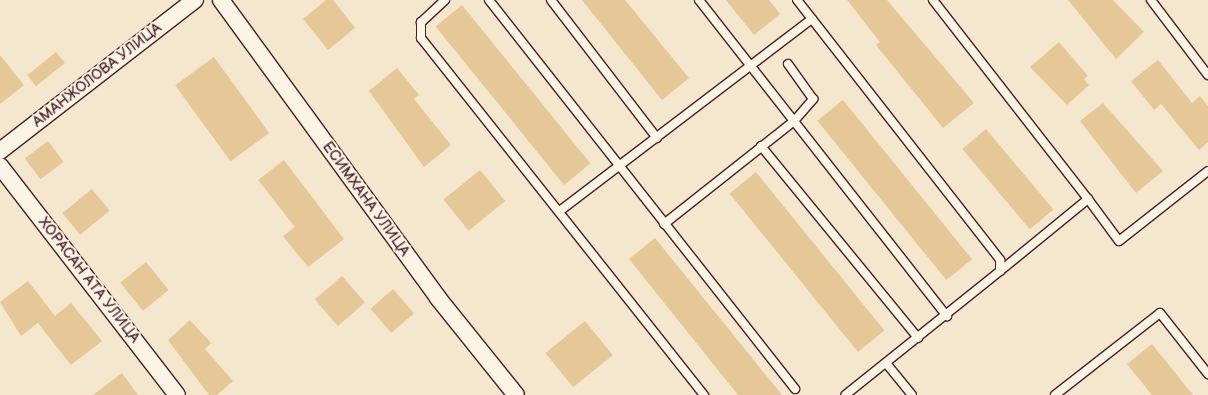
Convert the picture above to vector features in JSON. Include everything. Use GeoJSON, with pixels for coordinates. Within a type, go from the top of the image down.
{"type":"FeatureCollection","features":[{"type":"Feature","properties":{"kind":"street","name":"АМАНЖОЛОВА УЛИЦА"},"geometry":{"type":"LineString","coordinates":[[0,151],[195,0]]}},
{"type":"Feature","properties":{"kind":"street","name":"ЕСИМХАНА УЛИЦА"},"geometry":{"type":"LineString","coordinates":[[221,0],[438,298],[516,395]]}},
{"type":"Feature","properties":{"kind":"street","name":"ХОРАСАН АТА УЛИЦА"},"geometry":{"type":"LineString","coordinates":[[0,166],[177,395]]}},
{"type":"Feature","properties":{"kind":"lane"},"geometry":{"type":"LineString","coordinates":[[444,0],[421,22],[421,38],[561,210],[704,395]]}},
{"type":"Feature","properties":{"kind":"lane"},"geometry":{"type":"LineString","coordinates":[[489,0],[618,167],[795,389]]}},
{"type":"Feature","properties":{"kind":"lane"},"geometry":{"type":"LineString","coordinates":[[550,0],[657,138]]}},
{"type":"Feature","properties":{"kind":"lane"},"geometry":{"type":"LineString","coordinates":[[700,0],[947,316]]}},
{"type":"Feature","properties":{"kind":"lane"},"geometry":{"type":"LineString","coordinates":[[797,0],[1000,260],[1000,271]]}},
{"type":"Feature","properties":{"kind":"lane"},"geometry":{"type":"LineString","coordinates":[[933,0],[1118,240],[1208,171]]}},
{"type":"Feature","properties":{"kind":"lane"},"geometry":{"type":"LineString","coordinates":[[1151,0],[1208,75]]}},
{"type":"Feature","properties":{"kind":"lane"},"geometry":{"type":"LineString","coordinates":[[561,210],[753,66],[812,19]]}},
{"type":"Feature","properties":{"kind":"lane"},"geometry":{"type":"LineString","coordinates":[[664,224],[795,120],[814,99],[788,64]]}},
{"type":"Feature","properties":{"kind":"lane"},"geometry":{"type":"LineString","coordinates":[[761,146],[918,338]]}},
{"type":"Feature","properties":{"kind":"lane"},"geometry":{"type":"LineString","coordinates":[[845,395],[947,316],[1088,199]]}},
{"type":"Feature","properties":{"kind":"lane"},"geometry":{"type":"LineString","coordinates":[[1055,395],[1160,313],[1208,374]]}},
{"type":"Feature","properties":{"kind":"lane"},"geometry":{"type":"LineString","coordinates":[[886,363],[912,395]]}},
{"type":"Feature","properties":{"kind":"building"},"geometry":{"type":"Polygon","coordinates":[[[326,0],[333,0],[355,28],[328,50],[303,19],[326,0]]]}},
{"type":"Feature","properties":{"kind":"building"},"geometry":{"type":"Polygon","coordinates":[[[582,0],[625,0],[689,78],[662,100],[582,0]]]}},
{"type":"Feature","properties":{"kind":"building"},"geometry":{"type":"Polygon","coordinates":[[[726,0],[769,0],[780,14],[754,35],[726,0]]]}},
{"type":"Feature","properties":{"kind":"building"},"geometry":{"type":"Polygon","coordinates":[[[847,0],[887,0],[974,103],[943,128],[876,45],[880,42],[847,0]]]}},
{"type":"Feature","properties":{"kind":"building"},"geometry":{"type":"Polygon","coordinates":[[[1068,0],[1113,0],[1144,32],[1116,59],[1068,0]]]}},
{"type":"Feature","properties":{"kind":"building"},"geometry":{"type":"Polygon","coordinates":[[[462,5],[590,164],[564,185],[436,26],[462,5]]]}},
{"type":"Feature","properties":{"kind":"building"},"geometry":{"type":"Polygon","coordinates":[[[1059,42],[1088,76],[1084,79],[1089,85],[1067,105],[1030,67],[1059,42]]]}},
{"type":"Feature","properties":{"kind":"building"},"geometry":{"type":"Polygon","coordinates":[[[56,52],[65,63],[36,86],[27,75],[56,52]]]}},
{"type":"Feature","properties":{"kind":"building"},"geometry":{"type":"Polygon","coordinates":[[[0,55],[24,85],[0,104],[0,55]]]}},
{"type":"Feature","properties":{"kind":"building"},"geometry":{"type":"Polygon","coordinates":[[[214,57],[269,133],[230,161],[175,85],[214,57]]]}},
{"type":"Feature","properties":{"kind":"building"},"geometry":{"type":"Polygon","coordinates":[[[1158,60],[1192,103],[1200,96],[1208,106],[1208,142],[1199,150],[1161,104],[1154,110],[1131,81],[1158,60]]]}},
{"type":"Feature","properties":{"kind":"building"},"geometry":{"type":"Polygon","coordinates":[[[397,68],[419,95],[414,99],[451,145],[424,167],[369,91],[397,68]]]}},
{"type":"Feature","properties":{"kind":"building"},"geometry":{"type":"Polygon","coordinates":[[[843,100],[972,259],[946,280],[817,121],[843,100]]]}},
{"type":"Feature","properties":{"kind":"building"},"geometry":{"type":"Polygon","coordinates":[[[1103,103],[1163,171],[1136,193],[1080,121],[1103,103]]]}},
{"type":"Feature","properties":{"kind":"building"},"geometry":{"type":"Polygon","coordinates":[[[986,129],[1053,209],[1030,229],[962,149],[986,129]]]}},
{"type":"Feature","properties":{"kind":"building"},"geometry":{"type":"Polygon","coordinates":[[[48,141],[64,162],[40,179],[25,158],[48,141]]]}},
{"type":"Feature","properties":{"kind":"building"},"geometry":{"type":"Polygon","coordinates":[[[284,160],[344,239],[308,267],[283,236],[295,227],[258,180],[284,160]]]}},
{"type":"Feature","properties":{"kind":"building"},"geometry":{"type":"Polygon","coordinates":[[[480,170],[505,201],[469,231],[443,200],[480,170]]]}},
{"type":"Feature","properties":{"kind":"building"},"geometry":{"type":"Polygon","coordinates":[[[756,172],[884,331],[858,352],[730,193],[756,172]]]}},
{"type":"Feature","properties":{"kind":"building"},"geometry":{"type":"Polygon","coordinates":[[[92,189],[110,211],[80,235],[62,213],[92,189]]]}},
{"type":"Feature","properties":{"kind":"building"},"geometry":{"type":"Polygon","coordinates":[[[655,238],[782,395],[738,395],[629,259],[655,238]]]}},
{"type":"Feature","properties":{"kind":"building"},"geometry":{"type":"Polygon","coordinates":[[[146,262],[169,290],[143,311],[120,283],[146,262]]]}},
{"type":"Feature","properties":{"kind":"building"},"geometry":{"type":"Polygon","coordinates":[[[342,276],[365,302],[338,326],[315,300],[342,276]]]}},
{"type":"Feature","properties":{"kind":"building"},"geometry":{"type":"Polygon","coordinates":[[[28,281],[55,316],[71,303],[102,341],[71,365],[38,323],[21,336],[0,302],[28,281]]]}},
{"type":"Feature","properties":{"kind":"building"},"geometry":{"type":"Polygon","coordinates":[[[393,289],[414,313],[391,333],[370,309],[393,289]]]}},
{"type":"Feature","properties":{"kind":"building"},"geometry":{"type":"Polygon","coordinates":[[[190,320],[211,343],[205,349],[233,381],[217,395],[209,395],[168,340],[190,320]]]}},
{"type":"Feature","properties":{"kind":"building"},"geometry":{"type":"Polygon","coordinates":[[[585,321],[613,355],[573,387],[545,353],[585,321]]]}},
{"type":"Feature","properties":{"kind":"building"},"geometry":{"type":"Polygon","coordinates":[[[1152,344],[1193,395],[1152,395],[1127,364],[1152,344]]]}},
{"type":"Feature","properties":{"kind":"building"},"geometry":{"type":"Polygon","coordinates":[[[122,373],[138,395],[93,395],[122,373]]]}}]}
